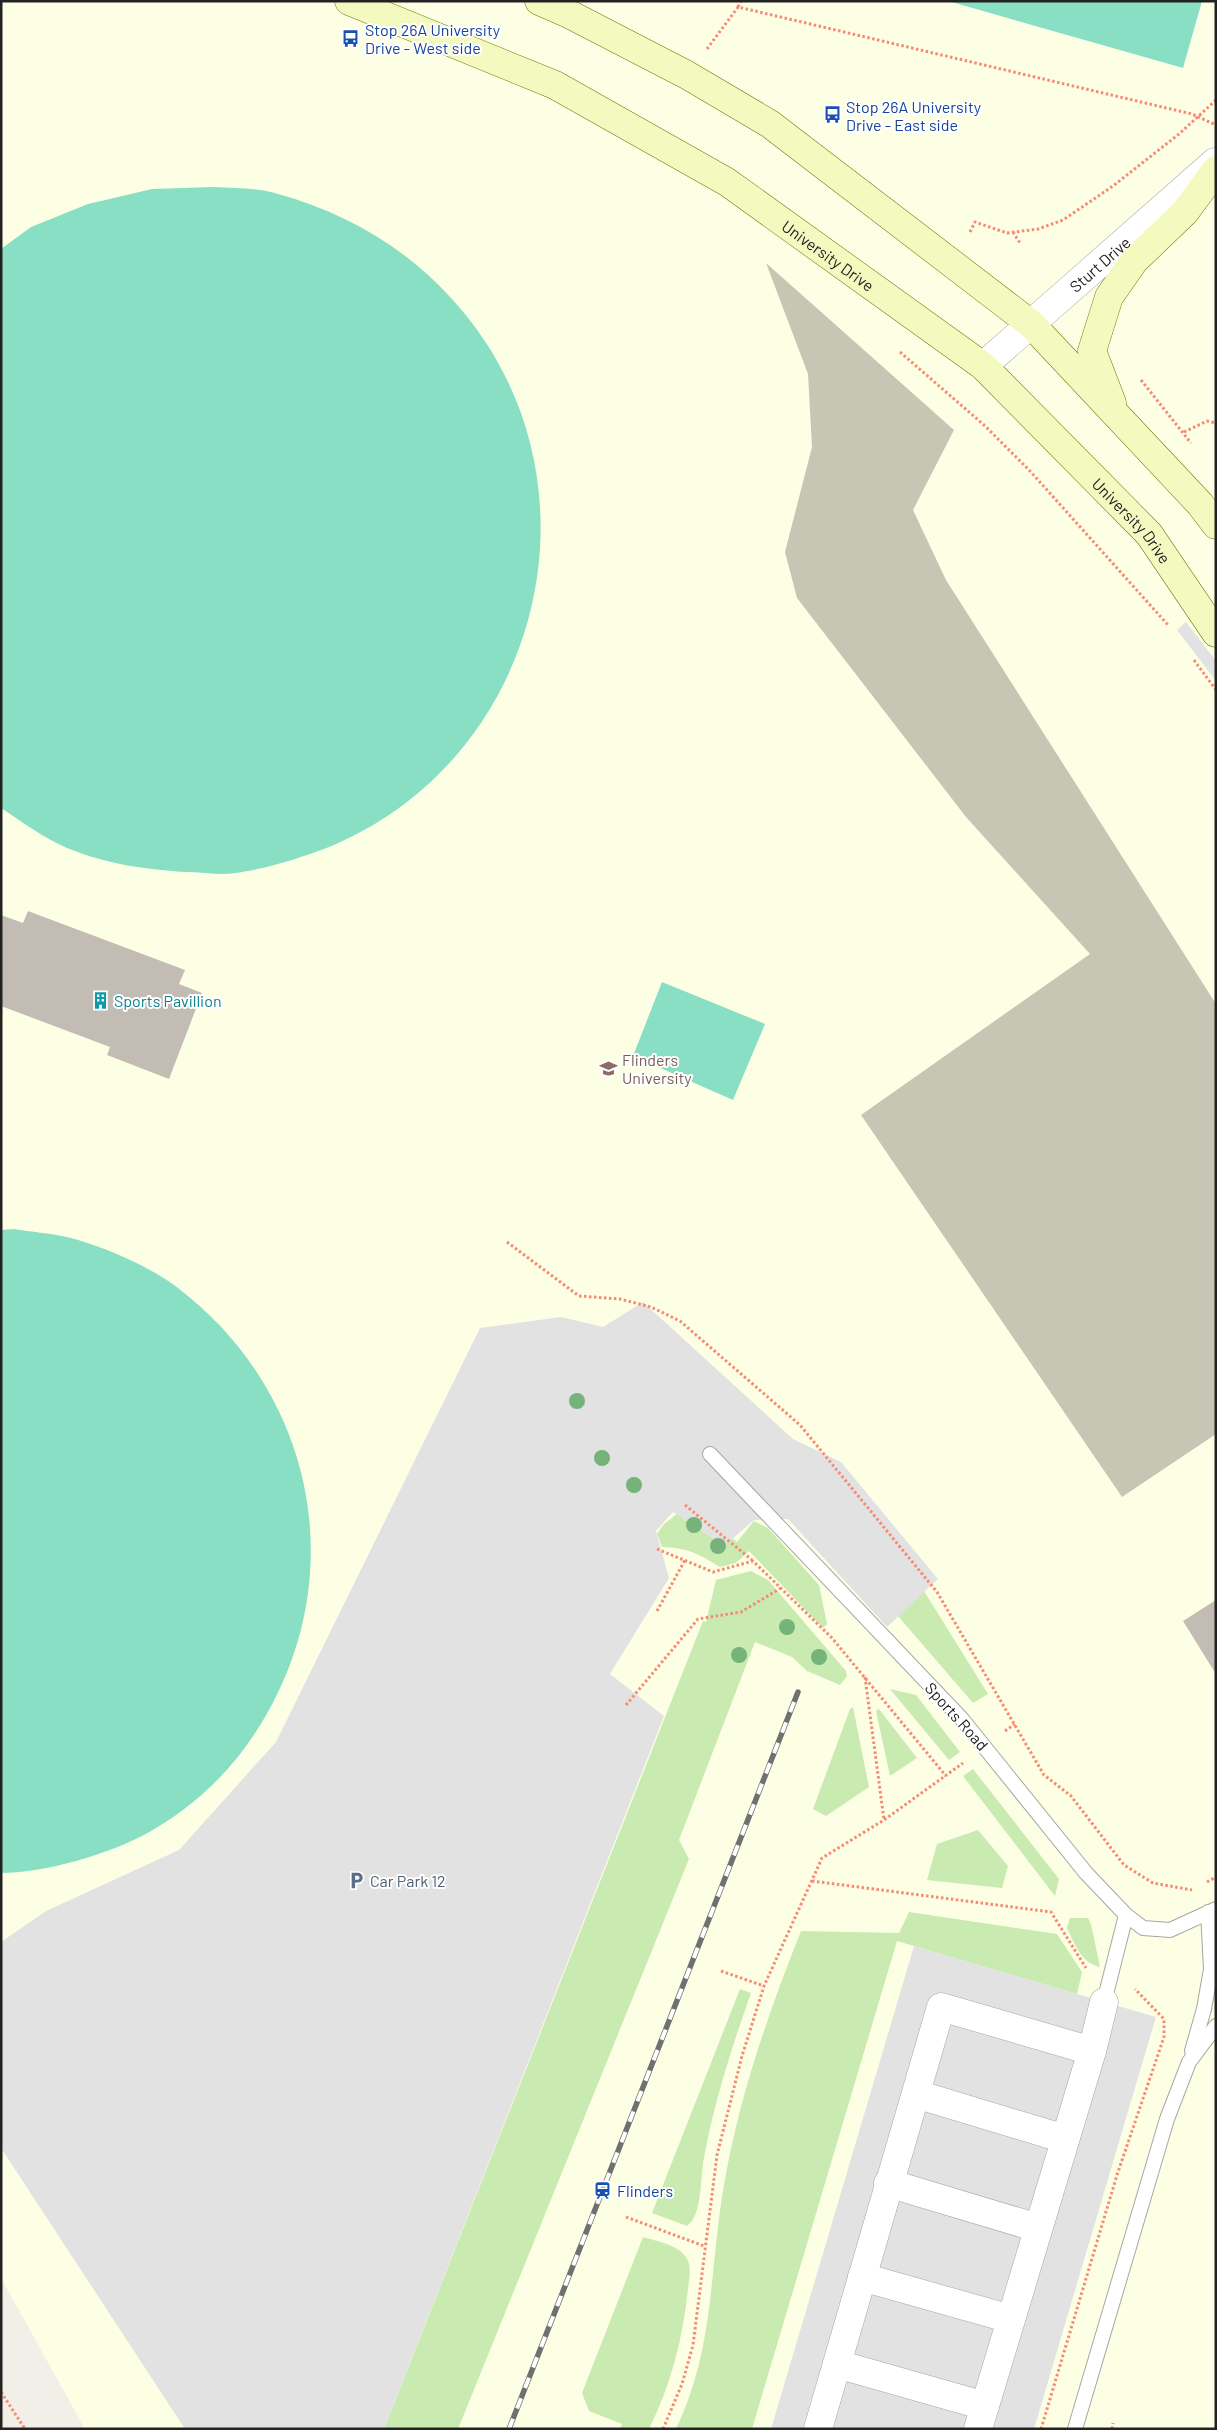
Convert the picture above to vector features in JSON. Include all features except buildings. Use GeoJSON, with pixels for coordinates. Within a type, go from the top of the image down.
{"type":"FeatureCollection","features":[{"type":"Feature","properties":{"kind":"street","name":"University Drive"},"geometry":{"type":"LineString","coordinates":[[349,1],[555,85],[727,182],[983,366],[1149,534],[1216,632]]}},
{"type":"Feature","properties":{"kind":"street"},"geometry":{"type":"LineString","coordinates":[[539,1],[571,15],[687,75],[770,124],[1031,324],[1200,504],[1216,526]]}},
{"type":"Feature","properties":{"kind":"street","name":"Sturt Drive"},"geometry":{"type":"LineString","coordinates":[[983,366],[1216,161]]}},
{"type":"Feature","properties":{"kind":"street"},"geometry":{"type":"LineString","coordinates":[[1117,415],[1092,351],[1109,297],[1134,261],[1185,212],[1216,170]]}},
{"type":"Feature","properties":{"kind":"street"},"geometry":{"type":"LineString","coordinates":[[837,2364],[981,2418],[1092,2051],[1104,2002]]}},
{"type":"Feature","properties":{"kind":"street"},"geometry":{"type":"LineString","coordinates":[[818,2429],[888,2183],[941,2007],[1092,2051]]}},
{"type":"Feature","properties":{"kind":"street"},"geometry":{"type":"LineString","coordinates":[[916,2094],[1065,2139]]}},
{"type":"Feature","properties":{"kind":"street"},"geometry":{"type":"LineString","coordinates":[[888,2183],[1038,2228]]}},
{"type":"Feature","properties":{"kind":"street"},"geometry":{"type":"LineString","coordinates":[[862,2277],[1011,2319]]}},
{"type":"Feature","properties":{"kind":"lane","name":"Sports Road"},"geometry":{"type":"LineString","coordinates":[[710,1454],[961,1718],[1086,1873],[1126,1915],[1143,1928],[1170,1930],[1212,1911]]}},
{"type":"Feature","properties":{"kind":"lane"},"geometry":{"type":"LineString","coordinates":[[1075,2429],[1167,2119],[1189,2062],[1204,2009],[1210,1969],[1212,1911]]}},
{"type":"Feature","properties":{"kind":"lane"},"geometry":{"type":"LineString","coordinates":[[1104,2002],[1126,1915]]}},
{"type":"Feature","properties":{"kind":"lane"},"geometry":{"type":"LineString","coordinates":[[1189,2062],[1216,2026]]}},
{"type":"Feature","properties":{"kind":"path"},"geometry":{"type":"LineString","coordinates":[[687,75],[741,1]]}},
{"type":"Feature","properties":{"kind":"path"},"geometry":{"type":"LineString","coordinates":[[738,7],[1197,117],[1216,125]]}},
{"type":"Feature","properties":{"kind":"path"},"geometry":{"type":"LineString","coordinates":[[970,232],[976,222],[1007,233],[1038,229],[1064,220],[1113,186],[1216,100]]}},
{"type":"Feature","properties":{"kind":"path"},"geometry":{"type":"LineString","coordinates":[[1012,232],[1020,243]]}},
{"type":"Feature","properties":{"kind":"path"},"geometry":{"type":"LineString","coordinates":[[900,352],[984,425],[1030,471],[1173,632]]}},
{"type":"Feature","properties":{"kind":"path"},"geometry":{"type":"LineString","coordinates":[[1138,375],[1184,432],[1195,449]]}},
{"type":"Feature","properties":{"kind":"path"},"geometry":{"type":"LineString","coordinates":[[1184,432],[1208,422],[1216,423]]}},
{"type":"Feature","properties":{"kind":"path"},"geometry":{"type":"LineString","coordinates":[[1189,654],[1216,690]]}},
{"type":"Feature","properties":{"kind":"path"},"geometry":{"type":"LineString","coordinates":[[507,1242],[579,1296],[620,1299],[652,1307],[680,1322],[800,1426],[937,1592],[1044,1775],[1071,1796],[1124,1864],[1153,1883],[1192,1890],[1216,1877]]}},
{"type":"Feature","properties":{"kind":"path"},"geometry":{"type":"LineString","coordinates":[[685,1505],[753,1561],[832,1638],[946,1776]]}},
{"type":"Feature","properties":{"kind":"path"},"geometry":{"type":"LineString","coordinates":[[657,1548],[714,1572],[753,1561]]}},
{"type":"Feature","properties":{"kind":"path"},"geometry":{"type":"LineString","coordinates":[[658,1611],[685,1560]]}},
{"type":"Feature","properties":{"kind":"path"},"geometry":{"type":"LineString","coordinates":[[626,1705],[698,1620],[741,1612],[781,1588]]}},
{"type":"Feature","properties":{"kind":"path"},"geometry":{"type":"LineString","coordinates":[[864,1677],[884,1820]]}},
{"type":"Feature","properties":{"kind":"path"},"geometry":{"type":"LineString","coordinates":[[663,2429],[682,2384],[693,2345],[715,2163],[724,2120],[764,1986],[822,1858],[884,1820],[966,1760]]}},
{"type":"Feature","properties":{"kind":"path"},"geometry":{"type":"LineString","coordinates":[[812,1881],[1051,1912]]}},
{"type":"Feature","properties":{"kind":"path"},"geometry":{"type":"LineString","coordinates":[[721,1971],[764,1986]]}},
{"type":"Feature","properties":{"kind":"path"},"geometry":{"type":"LineString","coordinates":[[1041,2429],[1131,2129],[1164,2037],[1164,2019]]}},
{"type":"Feature","properties":{"kind":"path"},"geometry":{"type":"LineString","coordinates":[[626,2216],[704,2246]]}},
{"type":"Feature","properties":{"kind":"path"},"geometry":{"type":"LineString","coordinates":[[1,2392],[25,2429]]}},
{"type":"Feature","properties":{"kind":"path"},"geometry":{"type":"LineString","coordinates":[[1112,2429],[1114,2423]]}},
{"type":"Feature","properties":{"kind":"shaded area","name":"Flinders University"},"geometry":{"type":"Polygon","coordinates":[[[1,1],[1216,1],[1216,2429],[85,2429],[1,2278],[1,1]]]}},
{"type":"Feature","properties":{"kind":"shaded area"},"geometry":{"type":"Polygon","coordinates":[[[766,263],[954,430],[913,510],[946,580],[1216,1004],[1216,1434],[1122,1497],[861,1115],[1090,954],[966,817],[797,598],[785,552],[812,447],[808,374],[766,263]]]}},
{"type":"Feature","properties":{"kind":"shaded area"},"geometry":{"type":"Polygon","coordinates":[[[1186,622],[1216,661],[1216,681],[1177,630],[1186,622]]]}},
{"type":"Feature","properties":{"kind":"shaded area","name":"Car Park 12"},"geometry":{"type":"Polygon","coordinates":[[[643,1302],[793,1439],[841,1462],[938,1579],[887,1627],[788,1519],[754,1520],[724,1546],[673,1512],[656,1531],[669,1578],[610,1674],[664,1716],[384,2429],[185,2429],[1,2148],[1,1942],[46,1911],[179,1850],[276,1742],[480,1328],[561,1317],[603,1327],[643,1302]]]}},
{"type":"Feature","properties":{"kind":"shaded area"},"geometry":{"type":"Polygon","coordinates":[[[914,1946],[1156,2017],[1034,2429],[771,2429],[914,1946]]]}},
{"type":"Feature","properties":{"kind":"green space"},"geometry":{"type":"Polygon","coordinates":[[[948,1],[1202,1],[1183,68],[948,1]]]}},
{"type":"Feature","properties":{"kind":"green space"},"geometry":{"type":"Polygon","coordinates":[[[214,187],[270,192],[302,202],[350,221],[393,247],[414,263],[451,298],[501,368],[531,445],[541,524],[532,604],[506,680],[463,748],[403,805],[329,847],[250,871],[224,874],[185,872],[125,865],[82,854],[58,844],[1,808],[1,249],[31,227],[88,204],[152,189],[214,187]]]}},
{"type":"Feature","properties":{"kind":"green space"},"geometry":{"type":"Polygon","coordinates":[[[662,982],[765,1024],[733,1100],[633,1056],[662,982]]]}},
{"type":"Feature","properties":{"kind":"green space"},"geometry":{"type":"Polygon","coordinates":[[[14,1229],[81,1241],[110,1251],[140,1265],[178,1288],[223,1329],[259,1376],[286,1427],[303,1482],[311,1539],[308,1597],[294,1654],[269,1710],[257,1730],[244,1749],[214,1784],[178,1814],[123,1845],[53,1867],[1,1873],[1,1230],[14,1229]]]}},
{"type":"Feature","properties":{"kind":"green space"},"geometry":{"type":"Polygon","coordinates":[[[690,1504],[737,1542],[754,1521],[768,1528],[819,1585],[827,1624],[823,1628],[749,1551],[736,1563],[720,1567],[693,1553],[662,1547],[657,1534],[664,1524],[690,1504]]]}},
{"type":"Feature","properties":{"kind":"green space"},"geometry":{"type":"Polygon","coordinates":[[[751,1571],[768,1580],[846,1671],[847,1676],[840,1685],[807,1671],[792,1657],[755,1642],[679,1840],[689,1859],[458,2429],[384,2429],[703,1621],[706,1622],[716,1580],[751,1571]]]}},
{"type":"Feature","properties":{"kind":"green space"},"geometry":{"type":"Polygon","coordinates":[[[924,1591],[988,1694],[973,1703],[898,1616],[924,1591]]]}},
{"type":"Feature","properties":{"kind":"green space"},"geometry":{"type":"Polygon","coordinates":[[[890,1689],[916,1695],[960,1752],[949,1760],[890,1689]]]}},
{"type":"Feature","properties":{"kind":"green space"},"geometry":{"type":"Polygon","coordinates":[[[853,1707],[869,1787],[826,1816],[813,1809],[850,1709],[853,1707]]]}},
{"type":"Feature","properties":{"kind":"green space"},"geometry":{"type":"Polygon","coordinates":[[[879,1709],[917,1758],[890,1776],[876,1711],[879,1709]]]}},
{"type":"Feature","properties":{"kind":"green space"},"geometry":{"type":"Polygon","coordinates":[[[973,1769],[1059,1879],[1055,1896],[963,1776],[973,1769]]]}},
{"type":"Feature","properties":{"kind":"green space"},"geometry":{"type":"Polygon","coordinates":[[[978,1830],[1008,1866],[1002,1888],[927,1880],[937,1844],[978,1830]]]}},
{"type":"Feature","properties":{"kind":"green space"},"geometry":{"type":"Polygon","coordinates":[[[909,1912],[1057,1934],[1082,1972],[1077,1994],[897,1941],[752,2429],[676,2429],[689,2398],[698,2368],[709,2308],[724,2185],[746,2088],[777,1993],[801,1931],[899,1933],[909,1912]]]}},
{"type":"Feature","properties":{"kind":"green space"},"geometry":{"type":"Polygon","coordinates":[[[1070,1918],[1088,1918],[1100,1967],[1093,1965],[1079,1952],[1067,1928],[1070,1918]]]}},
{"type":"Feature","properties":{"kind":"green space"},"geometry":{"type":"Polygon","coordinates":[[[740,1989],[751,1993],[718,2095],[704,2158],[696,2213],[687,2226],[652,2213],[740,1989]]]}},
{"type":"Feature","properties":{"kind":"green space"},"geometry":{"type":"Polygon","coordinates":[[[643,2237],[667,2244],[679,2250],[689,2262],[690,2270],[686,2307],[670,2378],[649,2429],[620,2429],[622,2424],[589,2411],[582,2393],[643,2237]]]}},
{"type":"Feature","properties":{"kind":"railway"},"geometry":{"type":"LineString","coordinates":[[509,2429],[798,1692]]}},
{"type":"Feature","properties":{"kind":"place","name":"Stop 26A University Drive - West side"},"geometry":{"type":"Point","coordinates":[351,38]}},
{"type":"Feature","properties":{"kind":"place","name":"Stop 26A University Drive - East side"},"geometry":{"type":"Point","coordinates":[832,115]}},
{"type":"Feature","properties":{"kind":"place","name":"Sports Pavillion"},"geometry":{"type":"Point","coordinates":[100,1000]}},
{"type":"Feature","properties":{"kind":"place","name":"Flinders University"},"geometry":{"type":"Point","coordinates":[608,1068]}},
{"type":"Feature","properties":{"kind":"place","name":"Car Park 12"},"geometry":{"type":"Point","coordinates":[356,1880]}},
{"type":"Feature","properties":{"kind":"place","name":"Flinders"},"geometry":{"type":"Point","coordinates":[603,2190]}}]}
